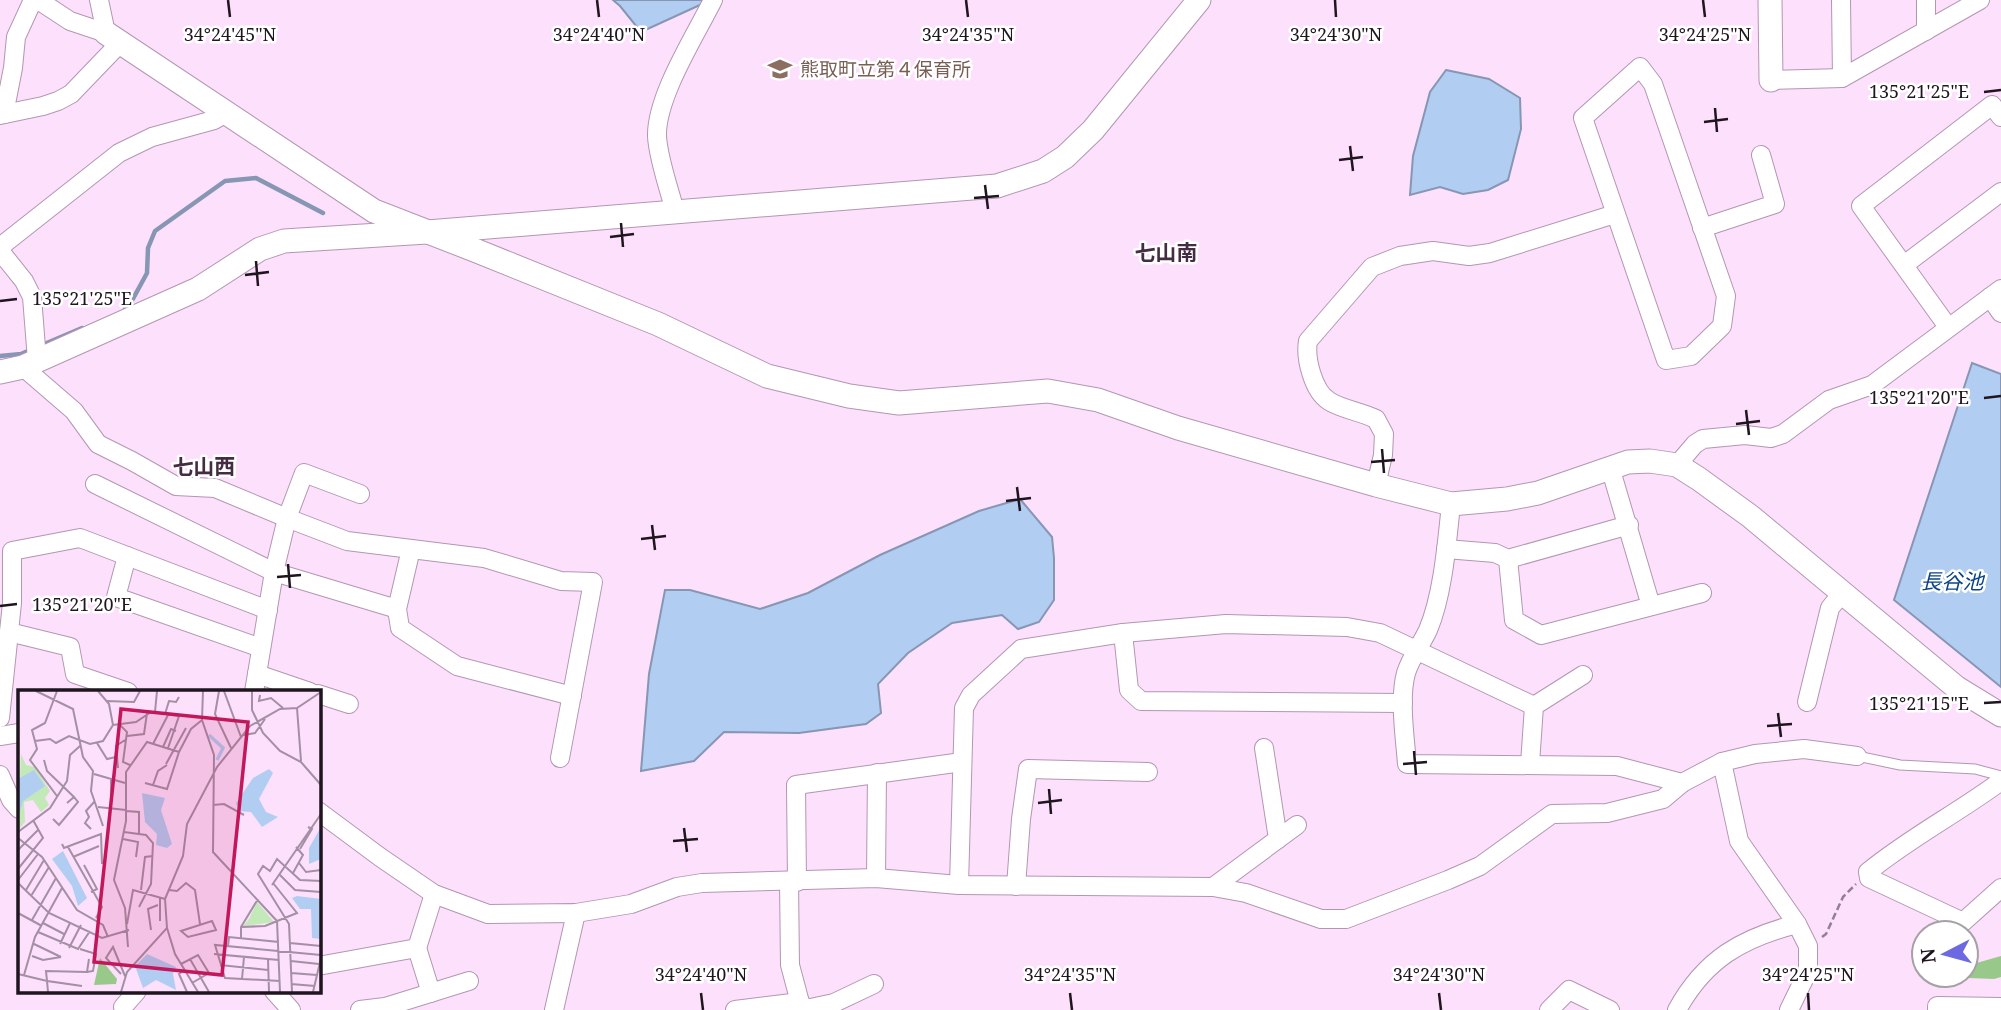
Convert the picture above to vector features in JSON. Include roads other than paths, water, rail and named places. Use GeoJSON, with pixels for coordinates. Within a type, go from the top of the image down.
{"type":"FeatureCollection","features":[{"type":"Feature","properties":{"kind":"street"},"geometry":{"type":"LineString","coordinates":[[99,0],[113,38],[100,65],[85,77],[71,94],[58,101],[2,114],[13,68],[16,37],[35,0],[70,20],[113,38],[374,211],[658,324],[766,376],[849,396],[899,403],[1048,391],[1086,397],[1178,428],[1451,504],[1538,493],[1628,462],[1650,461],[1677,465],[1750,516],[1956,688],[2001,715]]}},
{"type":"Feature","properties":{"kind":"street"},"geometry":{"type":"LineString","coordinates":[[675,211],[657,139],[657,121],[664,97],[713,0]]}},
{"type":"Feature","properties":{"kind":"street"},"geometry":{"type":"LineString","coordinates":[[0,372],[30,363],[198,289],[260,249],[284,241],[997,186],[1043,171],[1065,157],[1093,130],[1199,0]]}},
{"type":"Feature","properties":{"kind":"street"},"geometry":{"type":"LineString","coordinates":[[1770,0],[1771,80],[1842,78],[1980,0]]}},
{"type":"Feature","properties":{"kind":"street"},"geometry":{"type":"LineString","coordinates":[[1841,0],[1842,78]]}},
{"type":"Feature","properties":{"kind":"street"},"geometry":{"type":"LineString","coordinates":[[1926,0],[1926,31]]}},
{"type":"Feature","properties":{"kind":"street"},"geometry":{"type":"LineString","coordinates":[[1640,67],[1653,84],[1702,228],[1726,296],[1722,326],[1691,356],[1666,359],[1583,118],[1640,67]]}},
{"type":"Feature","properties":{"kind":"street"},"geometry":{"type":"LineString","coordinates":[[1948,327],[1861,206],[1992,105],[2001,117]]}},
{"type":"Feature","properties":{"kind":"street"},"geometry":{"type":"LineString","coordinates":[[226,113],[214,120],[152,137],[119,153],[0,249],[24,281],[32,298],[30,363],[74,411],[98,444],[176,486],[215,488],[347,541],[484,558],[561,581],[593,582],[560,758]]}},
{"type":"Feature","properties":{"kind":"street"},"geometry":{"type":"LineString","coordinates":[[1702,228],[1775,204],[1761,155]]}},
{"type":"Feature","properties":{"kind":"street"},"geometry":{"type":"LineString","coordinates":[[1904,265],[2001,192]]}},
{"type":"Feature","properties":{"kind":"street"},"geometry":{"type":"LineString","coordinates":[[1376,485],[1383,455],[1384,434],[1376,419],[1329,401],[1321,393],[1310,371],[1306,353],[1308,341],[1357,284],[1372,267],[1400,256],[1433,251],[1469,256],[1489,253],[1615,214]]}},
{"type":"Feature","properties":{"kind":"street"},"geometry":{"type":"LineString","coordinates":[[1677,465],[1695,444],[1703,439],[1745,435],[1772,438],[1783,434],[1829,400],[1872,385],[1996,293],[2001,313]]}},
{"type":"Feature","properties":{"kind":"street"},"geometry":{"type":"LineString","coordinates":[[1610,467],[1651,606]]}},
{"type":"Feature","properties":{"kind":"street"},"geometry":{"type":"LineString","coordinates":[[303,690],[256,683],[274,572],[287,518],[304,473],[360,494]]}},
{"type":"Feature","properties":{"kind":"street"},"geometry":{"type":"LineString","coordinates":[[95,484],[274,572],[397,609]]}},
{"type":"Feature","properties":{"kind":"street"},"geometry":{"type":"LineString","coordinates":[[1451,504],[1436,604],[1427,631],[1405,675],[1403,703],[1407,764],[1617,766],[1682,783]]}},
{"type":"Feature","properties":{"kind":"street"},"geometry":{"type":"LineString","coordinates":[[1446,549],[1495,553],[1508,559],[1629,525]]}},
{"type":"Feature","properties":{"kind":"street"},"geometry":{"type":"LineString","coordinates":[[0,718],[6,625],[12,603],[12,551],[80,538],[268,610]]}},
{"type":"Feature","properties":{"kind":"street"},"geometry":{"type":"LineString","coordinates":[[411,549],[397,609],[400,628],[457,666],[572,696]]}},
{"type":"Feature","properties":{"kind":"street"},"geometry":{"type":"LineString","coordinates":[[127,556],[116,597],[261,648]]}},
{"type":"Feature","properties":{"kind":"street"},"geometry":{"type":"LineString","coordinates":[[1508,559],[1514,620],[1541,635],[1702,593]]}},
{"type":"Feature","properties":{"kind":"street"},"geometry":{"type":"LineString","coordinates":[[1807,702],[1830,608],[1843,592]]}},
{"type":"Feature","properties":{"kind":"street"},"geometry":{"type":"LineString","coordinates":[[959,885],[964,708],[971,695],[1021,649],[1123,633],[1226,624],[1347,626],[1380,633],[1534,705]]}},
{"type":"Feature","properties":{"kind":"street"},"geometry":{"type":"LineString","coordinates":[[6,625],[71,647],[75,674],[125,690]]}},
{"type":"Feature","properties":{"kind":"street"},"geometry":{"type":"LineString","coordinates":[[1123,633],[1129,690],[1141,701],[1403,703]]}},
{"type":"Feature","properties":{"kind":"street"},"geometry":{"type":"LineString","coordinates":[[1534,705],[1583,676]]}},
{"type":"Feature","properties":{"kind":"street"},"geometry":{"type":"LineString","coordinates":[[320,695],[349,704]]}},
{"type":"Feature","properties":{"kind":"street"},"geometry":{"type":"LineString","coordinates":[[1530,764],[1534,705]]}},
{"type":"Feature","properties":{"kind":"street"},"geometry":{"type":"LineString","coordinates":[[0,736],[18,733]]}},
{"type":"Feature","properties":{"kind":"street"},"geometry":{"type":"LineString","coordinates":[[1264,748],[1278,839]]}},
{"type":"Feature","properties":{"kind":"street"},"geometry":{"type":"LineString","coordinates":[[320,812],[434,894],[488,914],[576,913],[631,904],[677,887],[702,883],[876,878],[959,885],[1213,887],[1246,893],[1321,919],[1346,919],[1480,866],[1552,814],[1607,813],[1663,799],[1682,783],[1722,762],[1755,754],[1804,749],[1857,755]]}},
{"type":"Feature","properties":{"kind":"street"},"geometry":{"type":"LineString","coordinates":[[801,1007],[790,965],[796,785],[962,762]]}},
{"type":"Feature","properties":{"kind":"street"},"geometry":{"type":"LineString","coordinates":[[1722,762],[1739,841],[1797,924],[1808,946],[1808,971],[1789,1010]]}},
{"type":"Feature","properties":{"kind":"street"},"geometry":{"type":"LineString","coordinates":[[1016,886],[1028,769],[1148,772]]}},
{"type":"Feature","properties":{"kind":"street"},"geometry":{"type":"LineString","coordinates":[[876,878],[877,773]]}},
{"type":"Feature","properties":{"kind":"street"},"geometry":{"type":"LineString","coordinates":[[0,775],[16,803]]}},
{"type":"Feature","properties":{"kind":"street"},"geometry":{"type":"LineString","coordinates":[[2001,781],[1884,858],[1868,872],[1869,878],[1963,922],[2001,888]]}},
{"type":"Feature","properties":{"kind":"street"},"geometry":{"type":"LineString","coordinates":[[1213,887],[1297,825]]}},
{"type":"Feature","properties":{"kind":"street"},"geometry":{"type":"LineString","coordinates":[[431,993],[418,948],[434,894]]}},
{"type":"Feature","properties":{"kind":"street"},"geometry":{"type":"LineString","coordinates":[[554,1010],[576,913]]}},
{"type":"Feature","properties":{"kind":"street"},"geometry":{"type":"LineString","coordinates":[[1677,1010],[1686,993],[1708,968],[1734,947],[1769,931],[1797,924]]}},
{"type":"Feature","properties":{"kind":"street"},"geometry":{"type":"LineString","coordinates":[[320,965],[418,948]]}},
{"type":"Feature","properties":{"kind":"street"},"geometry":{"type":"LineString","coordinates":[[360,1010],[385,1009],[469,981]]}},
{"type":"Feature","properties":{"kind":"street"},"geometry":{"type":"LineString","coordinates":[[735,1010],[834,1003],[874,984]]}},
{"type":"Feature","properties":{"kind":"street"},"geometry":{"type":"LineString","coordinates":[[1549,1010],[1569,990],[1610,1010]]}},
{"type":"Feature","properties":{"kind":"street"},"geometry":{"type":"LineString","coordinates":[[121,1002],[136,992]]}},
{"type":"Feature","properties":{"kind":"street"},"geometry":{"type":"LineString","coordinates":[[275,992],[291,1010]]}},
{"type":"Feature","properties":{"kind":"street"},"geometry":{"type":"LineString","coordinates":[[1937,1010],[1937,1006],[2001,1007]]}},
{"type":"Feature","properties":{"kind":"lane"},"geometry":{"type":"LineString","coordinates":[[1857,755],[1900,765],[1975,769],[2001,776]]}},
{"type":"Feature","properties":{"kind":"water"},"geometry":{"type":"Polygon","coordinates":[[[613,0],[702,0],[702,4],[641,32],[613,0]]]}},
{"type":"Feature","properties":{"kind":"water"},"geometry":{"type":"Polygon","coordinates":[[[1446,70],[1489,79],[1520,98],[1521,129],[1508,180],[1488,190],[1463,194],[1440,187],[1410,195],[1413,156],[1430,92],[1446,70]]]}},
{"type":"Feature","properties":{"kind":"water","name":"長谷池"},"geometry":{"type":"Polygon","coordinates":[[[1972,363],[2001,374],[2001,687],[1894,600],[1972,363]]]}},
{"type":"Feature","properties":{"kind":"water"},"geometry":{"type":"Polygon","coordinates":[[[1020,499],[1052,537],[1054,600],[1039,622],[1018,629],[1002,615],[952,623],[908,653],[878,684],[881,713],[866,724],[799,733],[724,732],[694,761],[641,771],[649,674],[665,590],[690,590],[760,609],[808,593],[880,555],[979,511],[1020,499]]]}},
{"type":"Feature","properties":{"kind":"waterway"},"geometry":{"type":"LineString","coordinates":[[125,309],[147,273],[148,248],[155,231],[225,181],[256,178],[323,213]]}},
{"type":"Feature","properties":{"kind":"waterway"},"geometry":{"type":"LineString","coordinates":[[42,345],[82,328]]}},
{"type":"Feature","properties":{"kind":"waterway"},"geometry":{"type":"LineString","coordinates":[[0,356],[21,354],[30,350]]}},
{"type":"Feature","properties":{"kind":"place","name":"熊取町立第４保育所"},"geometry":{"type":"Point","coordinates":[780,69]}},
{"type":"Feature","properties":{"kind":"district","name":"七山南"},"geometry":{"type":"Point","coordinates":[1166,252]}},
{"type":"Feature","properties":{"kind":"district","name":"七山西"},"geometry":{"type":"Point","coordinates":[204,466]}}]}
